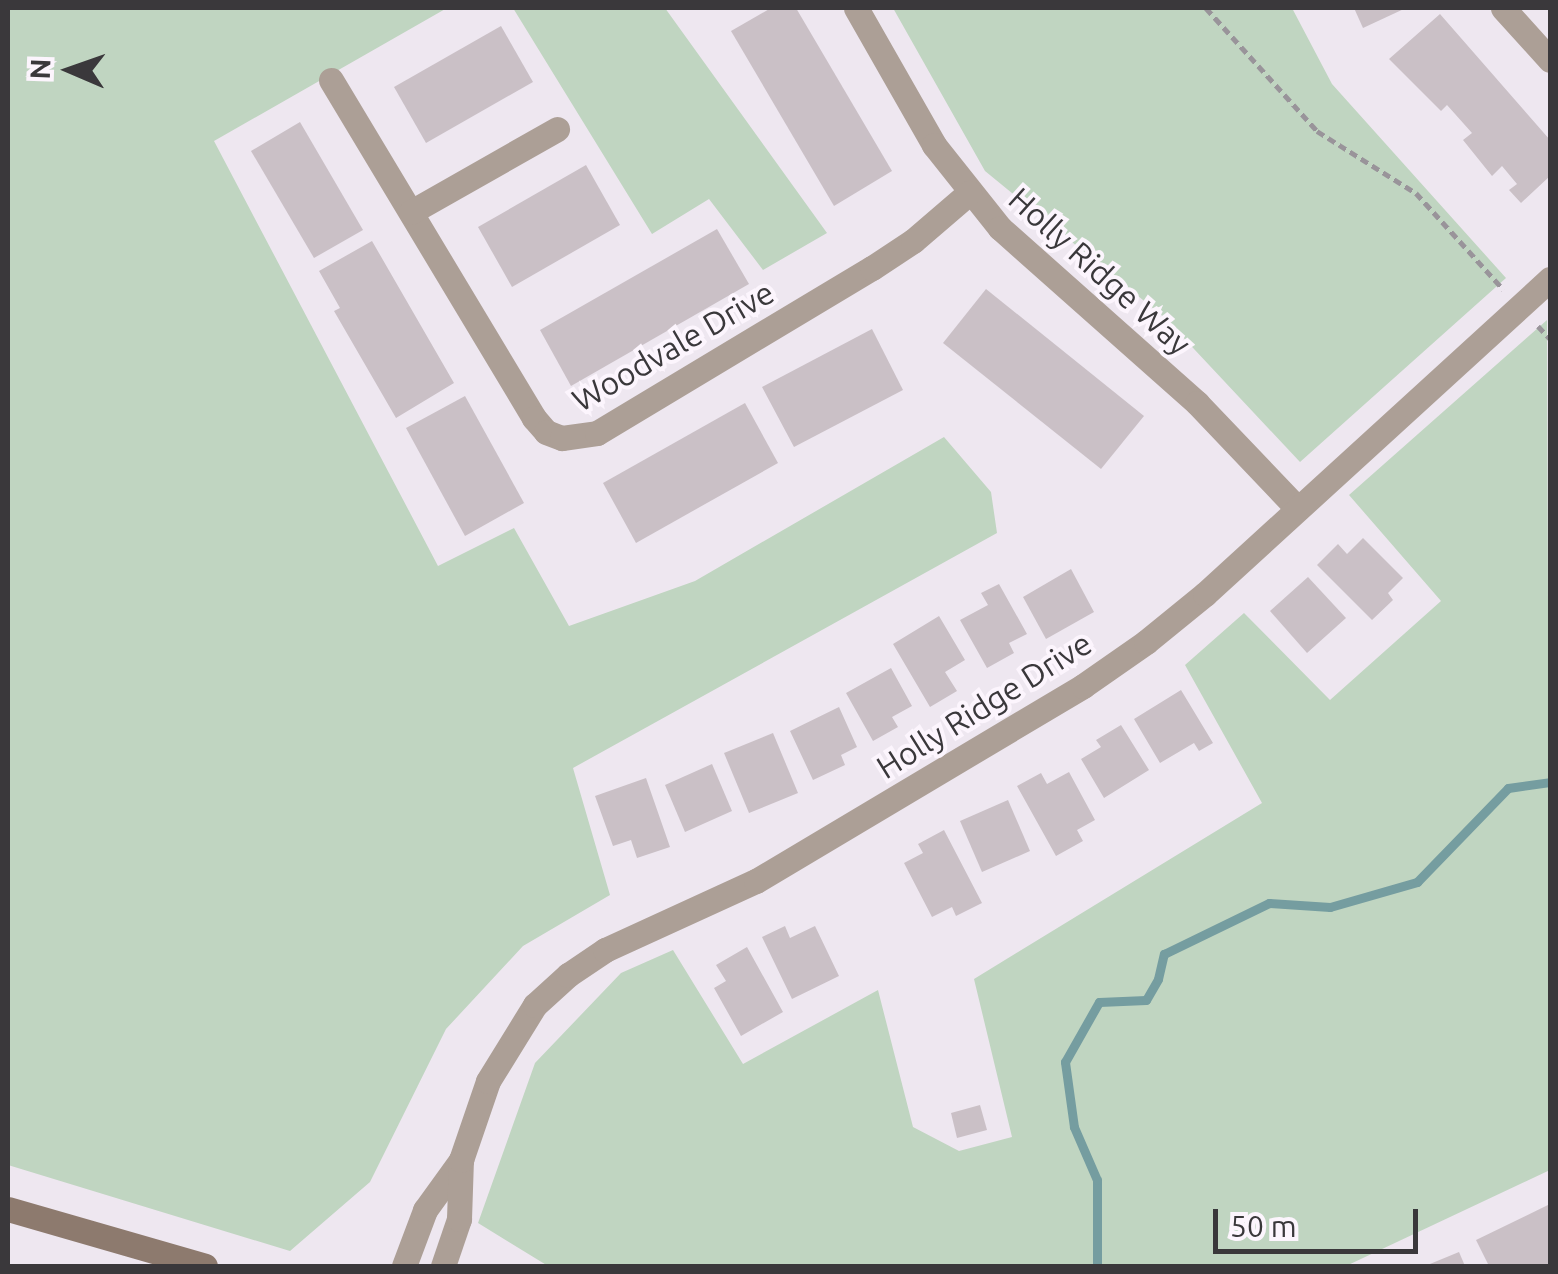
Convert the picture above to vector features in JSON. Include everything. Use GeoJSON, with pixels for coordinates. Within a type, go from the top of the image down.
{"type":"FeatureCollection","features":[{"type":"Feature","properties":{"kind":"main road"},"geometry":{"type":"LineString","coordinates":[[8,1209],[205,1266]]}},
{"type":"Feature","properties":{"kind":"street","name":"Holly Ridge Way"},"geometry":{"type":"LineString","coordinates":[[856,8],[934,145],[968,192],[1032,259],[1196,403],[1298,509]]}},
{"type":"Feature","properties":{"kind":"street"},"geometry":{"type":"LineString","coordinates":[[1503,8],[1550,60]]}},
{"type":"Feature","properties":{"kind":"street","name":"Woodvale Drive"},"geometry":{"type":"LineString","coordinates":[[331,80],[534,418],[546,432],[580,438],[598,432],[872,268],[914,241],[968,192]]}},
{"type":"Feature","properties":{"kind":"street"},"geometry":{"type":"LineString","coordinates":[[411,212],[557,129]]}},
{"type":"Feature","properties":{"kind":"street","name":"Holly Ridge Drive"},"geometry":{"type":"LineString","coordinates":[[444,1266],[458,1220],[461,1160],[488,1081],[509,1042],[536,1005],[568,975],[605,950],[756,881],[1083,686],[1206,594],[1550,278]]}},
{"type":"Feature","properties":{"kind":"street","name":"Holly Ridge Drive"},"geometry":{"type":"LineString","coordinates":[[404,1266],[425,1210],[461,1160]]}},
{"type":"Feature","properties":{"kind":"path"},"geometry":{"type":"LineString","coordinates":[[1206,8],[1318,131],[1416,193],[1550,339]]}},
{"type":"Feature","properties":{"kind":"green space"},"geometry":{"type":"Polygon","coordinates":[[[8,8],[447,8],[214,141],[438,566],[514,528],[569,626],[695,581],[944,437],[991,492],[997,533],[573,768],[610,895],[523,946],[446,1029],[370,1182],[290,1251],[8,1165],[8,8]]]}},
{"type":"Feature","properties":{"kind":"green space"},"geometry":{"type":"Polygon","coordinates":[[[513,8],[665,8],[827,233],[763,270],[709,199],[652,234],[513,8]]]}},
{"type":"Feature","properties":{"kind":"green space"},"geometry":{"type":"Polygon","coordinates":[[[893,8],[1292,8],[1332,84],[1506,278],[1300,462],[1165,318],[985,171],[893,8]]]}},
{"type":"Feature","properties":{"kind":"green space"},"geometry":{"type":"Polygon","coordinates":[[[1547,320],[1550,1170],[1346,1266],[548,1266],[478,1223],[535,1063],[621,973],[673,950],[743,1064],[878,990],[913,1127],[959,1151],[1012,1137],[974,979],[1262,803],[1185,665],[1244,613],[1330,700],[1441,601],[1349,495],[1547,320]]]}},
{"type":"Feature","properties":{"kind":"building"},"geometry":{"type":"Polygon","coordinates":[[[771,8],[796,8],[892,171],[834,206],[731,31],[771,8]]]}},
{"type":"Feature","properties":{"kind":"building"},"geometry":{"type":"Polygon","coordinates":[[[1354,8],[1406,8],[1363,28],[1354,8]]]}},
{"type":"Feature","properties":{"kind":"building"},"geometry":{"type":"Polygon","coordinates":[[[1440,14],[1550,140],[1550,176],[1521,203],[1509,190],[1517,184],[1502,166],[1492,176],[1463,140],[1472,133],[1447,105],[1441,111],[1389,59],[1440,14]]]}},
{"type":"Feature","properties":{"kind":"building"},"geometry":{"type":"Polygon","coordinates":[[[501,26],[533,82],[426,143],[394,87],[501,26]]]}},
{"type":"Feature","properties":{"kind":"building"},"geometry":{"type":"Polygon","coordinates":[[[300,122],[363,230],[314,258],[251,151],[300,122]]]}},
{"type":"Feature","properties":{"kind":"building"},"geometry":{"type":"Polygon","coordinates":[[[586,165],[620,225],[512,287],[478,227],[586,165]]]}},
{"type":"Feature","properties":{"kind":"building"},"geometry":{"type":"Polygon","coordinates":[[[717,229],[749,284],[571,386],[540,330],[717,229]]]}},
{"type":"Feature","properties":{"kind":"building"},"geometry":{"type":"Polygon","coordinates":[[[372,241],[454,383],[396,418],[334,311],[340,308],[319,271],[372,241]]]}},
{"type":"Feature","properties":{"kind":"building"},"geometry":{"type":"Polygon","coordinates":[[[986,289],[1144,416],[1101,469],[943,343],[986,289]]]}},
{"type":"Feature","properties":{"kind":"building"},"geometry":{"type":"Polygon","coordinates":[[[872,329],[903,390],[794,447],[762,387],[872,329]]]}},
{"type":"Feature","properties":{"kind":"building"},"geometry":{"type":"Polygon","coordinates":[[[465,396],[524,503],[465,536],[406,428],[465,396]]]}},
{"type":"Feature","properties":{"kind":"building"},"geometry":{"type":"Polygon","coordinates":[[[745,403],[778,463],[636,543],[603,483],[745,403]]]}},
{"type":"Feature","properties":{"kind":"building"},"geometry":{"type":"Polygon","coordinates":[[[1363,538],[1403,578],[1388,593],[1393,600],[1372,620],[1317,565],[1338,544],[1347,554],[1363,538]]]}},
{"type":"Feature","properties":{"kind":"building"},"geometry":{"type":"Polygon","coordinates":[[[1071,569],[1094,612],[1046,639],[1023,597],[1071,569]]]}},
{"type":"Feature","properties":{"kind":"building"},"geometry":{"type":"Polygon","coordinates":[[[1308,577],[1346,618],[1307,653],[1270,611],[1308,577]]]}},
{"type":"Feature","properties":{"kind":"building"},"geometry":{"type":"Polygon","coordinates":[[[999,584],[1027,634],[1009,643],[1014,653],[987,668],[960,620],[988,605],[981,593],[999,584]]]}},
{"type":"Feature","properties":{"kind":"building"},"geometry":{"type":"Polygon","coordinates":[[[939,616],[965,660],[945,672],[957,691],[930,707],[893,644],[939,616]]]}},
{"type":"Feature","properties":{"kind":"building"},"geometry":{"type":"Polygon","coordinates":[[[891,668],[912,706],[892,717],[898,727],[873,741],[846,693],[891,668]]]}},
{"type":"Feature","properties":{"kind":"building"},"geometry":{"type":"Polygon","coordinates":[[[1181,690],[1213,743],[1199,751],[1194,743],[1160,763],[1134,719],[1181,690]]]}},
{"type":"Feature","properties":{"kind":"building"},"geometry":{"type":"Polygon","coordinates":[[[839,707],[857,747],[841,755],[845,765],[813,780],[790,731],[839,707]]]}},
{"type":"Feature","properties":{"kind":"building"},"geometry":{"type":"Polygon","coordinates":[[[1121,725],[1149,770],[1104,798],[1081,759],[1101,747],[1096,740],[1121,725]]]}},
{"type":"Feature","properties":{"kind":"building"},"geometry":{"type":"Polygon","coordinates":[[[773,733],[798,793],[749,813],[724,753],[773,733]]]}},
{"type":"Feature","properties":{"kind":"building"},"geometry":{"type":"Polygon","coordinates":[[[712,764],[732,811],[685,832],[665,785],[712,764]]]}},
{"type":"Feature","properties":{"kind":"building"},"geometry":{"type":"Polygon","coordinates":[[[1069,772],[1095,820],[1077,830],[1083,841],[1056,856],[1017,786],[1041,773],[1047,784],[1069,772]]]}},
{"type":"Feature","properties":{"kind":"building"},"geometry":{"type":"Polygon","coordinates":[[[646,778],[670,847],[637,858],[631,840],[613,846],[595,796],[646,778]]]}},
{"type":"Feature","properties":{"kind":"building"},"geometry":{"type":"Polygon","coordinates":[[[1008,800],[1030,851],[982,872],[960,821],[1008,800]]]}},
{"type":"Feature","properties":{"kind":"building"},"geometry":{"type":"Polygon","coordinates":[[[944,830],[982,903],[956,916],[952,907],[932,917],[904,863],[923,853],[918,844],[944,830]]]}},
{"type":"Feature","properties":{"kind":"building"},"geometry":{"type":"Polygon","coordinates":[[[785,926],[790,938],[815,926],[839,976],[792,999],[762,937],[785,926]]]}},
{"type":"Feature","properties":{"kind":"building"},"geometry":{"type":"Polygon","coordinates":[[[747,947],[783,1012],[741,1036],[714,988],[726,981],[716,965],[747,947]]]}},
{"type":"Feature","properties":{"kind":"building"},"geometry":{"type":"Polygon","coordinates":[[[980,1105],[987,1130],[957,1138],[951,1113],[980,1105]]]}},
{"type":"Feature","properties":{"kind":"building"},"geometry":{"type":"Polygon","coordinates":[[[1550,1204],[1550,1266],[1489,1266],[1476,1240],[1550,1204]]]}},
{"type":"Feature","properties":{"kind":"building"},"geometry":{"type":"Polygon","coordinates":[[[1459,1252],[1465,1266],[1425,1266],[1459,1252]]]}},
{"type":"Feature","properties":{"kind":"waterway"},"geometry":{"type":"LineString","coordinates":[[1097,1266],[1097,1180],[1074,1127],[1065,1062],[1099,1002],[1146,1000],[1158,979],[1164,954],[1269,903],[1330,907],[1417,882],[1508,788],[1550,782]]}}]}
